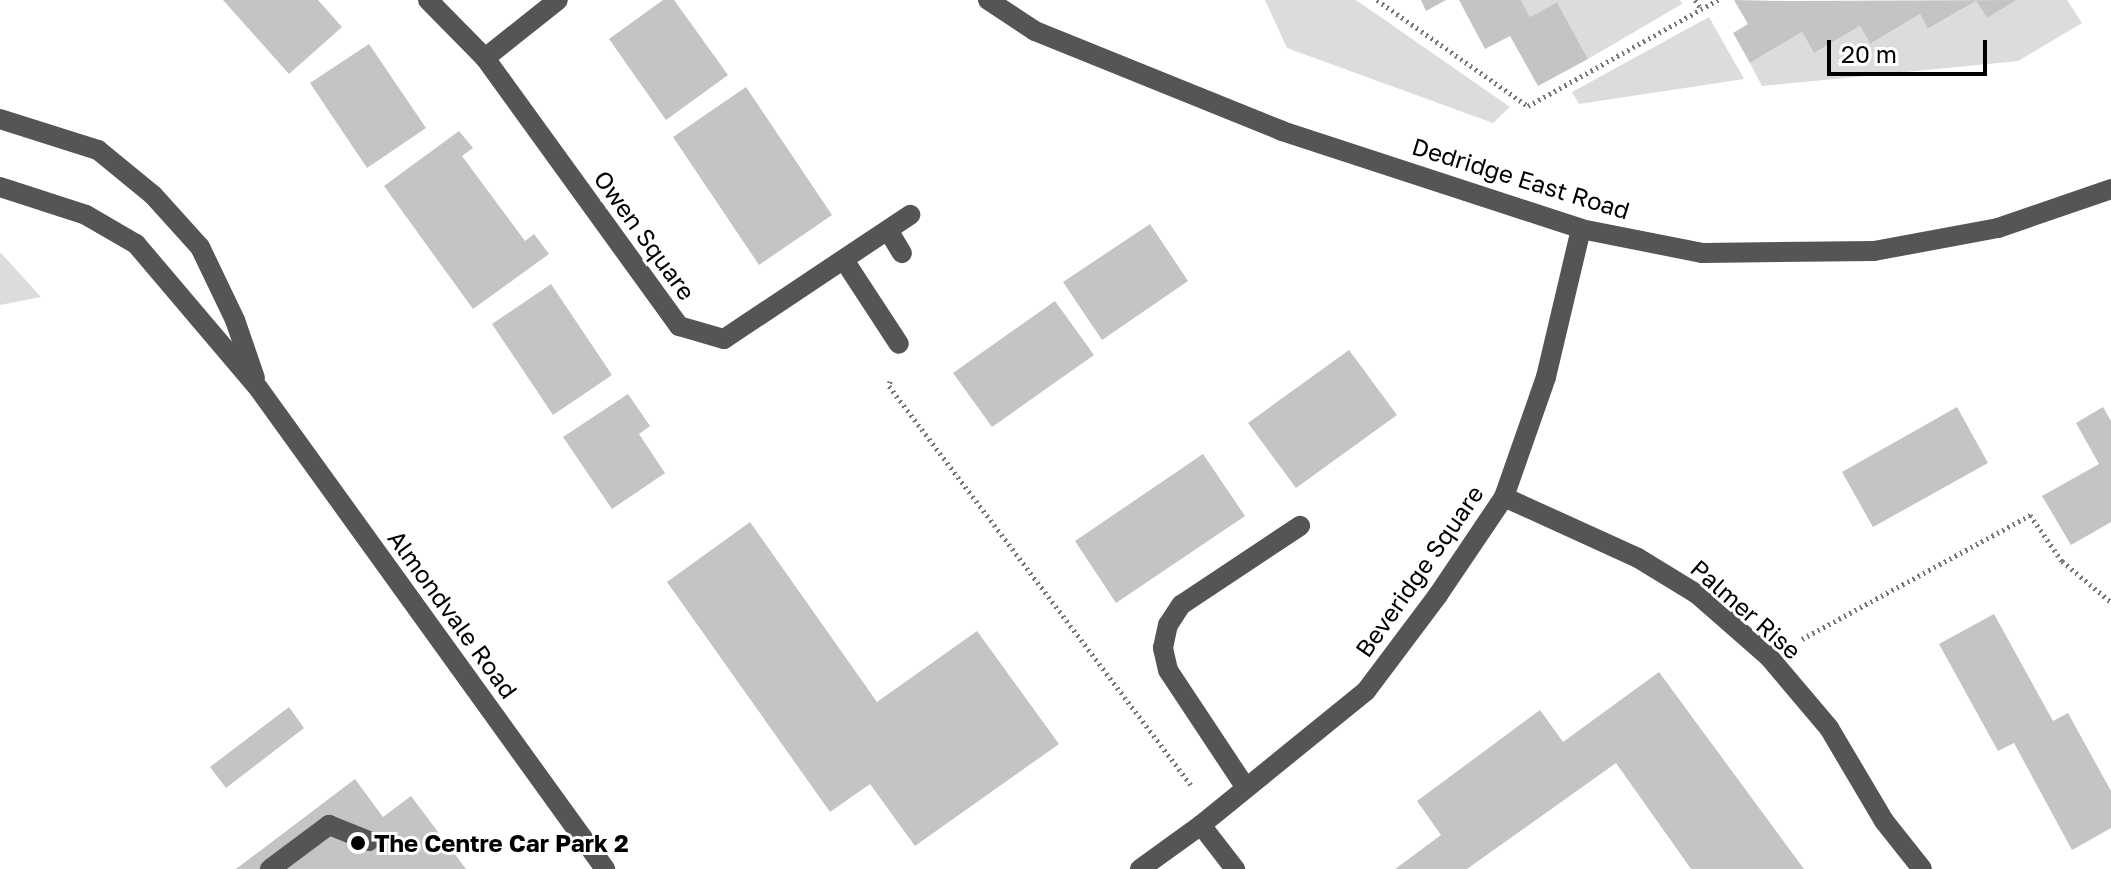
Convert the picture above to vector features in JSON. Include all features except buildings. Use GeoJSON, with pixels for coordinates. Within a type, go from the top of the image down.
{"type":"FeatureCollection","features":[{"type":"Feature","properties":{"kind":"street","name":"Owen Square"},"geometry":{"type":"LineString","coordinates":[[428,0],[485,58],[679,326],[724,339],[910,215]]}},
{"type":"Feature","properties":{"kind":"street"},"geometry":{"type":"LineString","coordinates":[[485,58],[558,0]]}},
{"type":"Feature","properties":{"kind":"street","name":"Dedridge East Road"},"geometry":{"type":"LineString","coordinates":[[988,0],[1035,31],[1282,131],[1581,229],[1702,253],[1874,251],[1998,228],[2111,189]]}},
{"type":"Feature","properties":{"kind":"street","name":"Almondvale Road"},"geometry":{"type":"LineString","coordinates":[[0,119],[98,150],[153,195],[200,247],[235,320],[259,389]]}},
{"type":"Feature","properties":{"kind":"street","name":"Almondvale Road"},"geometry":{"type":"LineString","coordinates":[[0,187],[86,215],[136,244],[259,389],[605,869]]}},
{"type":"Feature","properties":{"kind":"street","name":"Beveridge Square"},"geometry":{"type":"LineString","coordinates":[[1140,869],[1207,820],[1366,691],[1438,595],[1504,497],[1546,377],[1581,229]]}},
{"type":"Feature","properties":{"kind":"street"},"geometry":{"type":"LineString","coordinates":[[888,230],[902,253]]}},
{"type":"Feature","properties":{"kind":"street"},"geometry":{"type":"LineString","coordinates":[[844,260],[899,344]]}},
{"type":"Feature","properties":{"kind":"street","name":"Palmer Rise"},"geometry":{"type":"LineString","coordinates":[[1504,497],[1638,558],[1697,594],[1769,657],[1829,728],[1884,821],[1922,869]]}},
{"type":"Feature","properties":{"kind":"street"},"geometry":{"type":"LineString","coordinates":[[1246,788],[1168,670],[1163,648],[1165,636],[1181,605],[1300,526]]}},
{"type":"Feature","properties":{"kind":"street"},"geometry":{"type":"LineString","coordinates":[[1207,820],[1235,869]]}},
{"type":"Feature","properties":{"kind":"street"},"geometry":{"type":"LineString","coordinates":[[270,869],[329,825],[369,841]]}},
{"type":"Feature","properties":{"kind":"path"},"geometry":{"type":"LineString","coordinates":[[1377,0],[1528,106],[1718,0]]}},
{"type":"Feature","properties":{"kind":"path"},"geometry":{"type":"LineString","coordinates":[[1695,0],[1701,9]]}},
{"type":"Feature","properties":{"kind":"path"},"geometry":{"type":"LineString","coordinates":[[899,344],[889,386],[1207,820]]}},
{"type":"Feature","properties":{"kind":"path"},"geometry":{"type":"LineString","coordinates":[[1769,657],[2030,515],[2062,561],[2111,602]]}},
{"type":"Feature","properties":{"kind":"shaded area"},"geometry":{"type":"Polygon","coordinates":[[[1265,0],[1356,0],[1510,107],[1493,123],[1287,48],[1265,0]]]}},
{"type":"Feature","properties":{"kind":"shaded area"},"geometry":{"type":"Polygon","coordinates":[[[1521,0],[1680,0],[1682,4],[1588,59],[1557,2],[1530,17],[1521,0]]]}},
{"type":"Feature","properties":{"kind":"shaded area"},"geometry":{"type":"Polygon","coordinates":[[[2017,0],[2067,0],[2082,23],[2018,61],[1762,86],[1750,63],[1802,32],[1814,53],[1860,26],[1870,44],[1920,14],[1929,29],[1976,1],[1987,18],[2017,0]]]}},
{"type":"Feature","properties":{"kind":"shaded area"},"geometry":{"type":"Polygon","coordinates":[[[1709,17],[1744,79],[1579,104],[1572,92],[1709,17]]]}},
{"type":"Feature","properties":{"kind":"shaded area"},"geometry":{"type":"Polygon","coordinates":[[[1,253],[41,297],[0,305],[1,253]]]}},
{"type":"Feature","properties":{"kind":"place","name":"The Centre Car Park 2"},"geometry":{"type":"Point","coordinates":[358,843]}}]}
